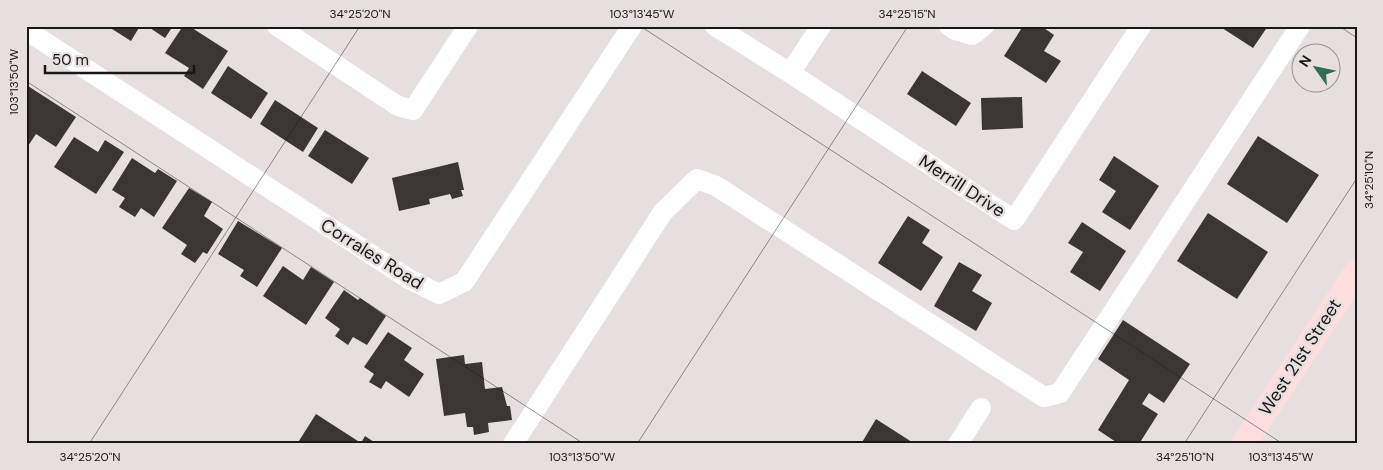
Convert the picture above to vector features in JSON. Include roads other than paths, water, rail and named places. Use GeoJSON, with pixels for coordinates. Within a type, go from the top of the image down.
{"type":"FeatureCollection","features":[{"type":"Feature","properties":{"kind":"main road","name":"West 21st Street"},"geometry":{"type":"LineString","coordinates":[[1244,444],[1357,271]]}},
{"type":"Feature","properties":{"kind":"street"},"geometry":{"type":"LineString","coordinates":[[277,26],[398,106],[413,110],[468,26]]}},
{"type":"Feature","properties":{"kind":"street","name":"Corrales Road"},"geometry":{"type":"LineString","coordinates":[[26,30],[408,279],[440,294],[464,282],[632,26]]}},
{"type":"Feature","properties":{"kind":"street","name":"Merrill Drive"},"geometry":{"type":"LineString","coordinates":[[715,26],[1014,220],[1141,26]]}},
{"type":"Feature","properties":{"kind":"street"},"geometry":{"type":"LineString","coordinates":[[790,73],[821,26]]}},
{"type":"Feature","properties":{"kind":"street"},"geometry":{"type":"LineString","coordinates":[[949,26],[972,35],[984,26]]}},
{"type":"Feature","properties":{"kind":"street"},"geometry":{"type":"LineString","coordinates":[[521,441],[663,212],[697,179],[716,186],[1044,397],[1060,393],[1300,26]]}},
{"type":"Feature","properties":{"kind":"street"},"geometry":{"type":"LineString","coordinates":[[958,444],[981,408]]}}]}
